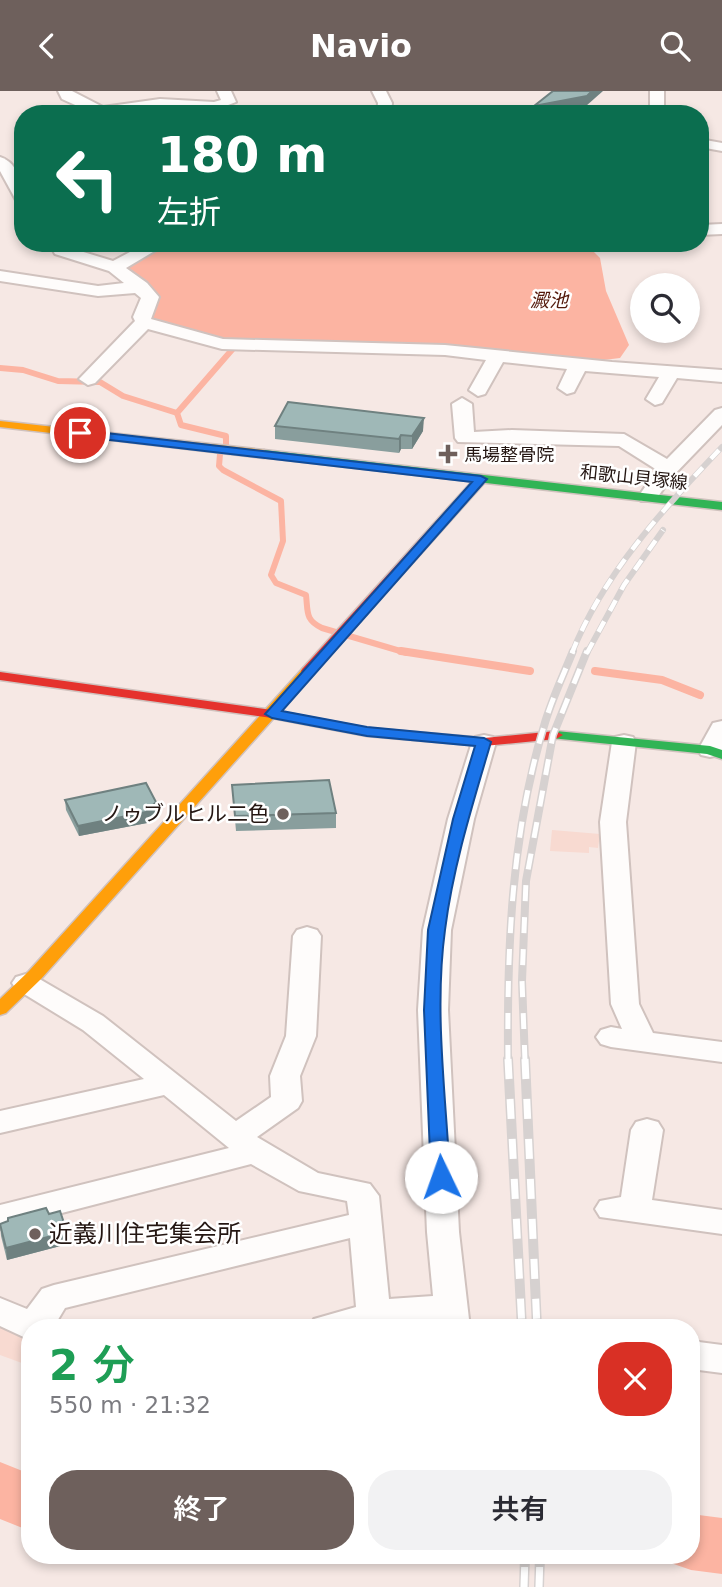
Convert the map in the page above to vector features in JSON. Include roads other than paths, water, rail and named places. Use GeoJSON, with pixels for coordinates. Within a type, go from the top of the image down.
{"type":"FeatureCollection","features":[{"type":"Feature","properties":{"kind":"street"},"geometry":{"type":"LineString","coordinates":[[65,91],[66,96],[88,105]]}},
{"type":"Feature","properties":{"kind":"street"},"geometry":{"type":"LineString","coordinates":[[218,105],[229,102],[224,91]]}},
{"type":"Feature","properties":{"kind":"street"},"geometry":{"type":"LineString","coordinates":[[146,105],[197,105]]}},
{"type":"Feature","properties":{"kind":"street"},"geometry":{"type":"LineString","coordinates":[[0,162],[14,174]]}},
{"type":"Feature","properties":{"kind":"street"},"geometry":{"type":"LineString","coordinates":[[67,252],[115,267],[141,287],[150,297],[142,317],[144,322]]}},
{"type":"Feature","properties":{"kind":"street"},"geometry":{"type":"LineString","coordinates":[[115,267],[143,252]]}},
{"type":"Feature","properties":{"kind":"street"},"geometry":{"type":"LineString","coordinates":[[0,276],[98,291],[141,287]]}},
{"type":"Feature","properties":{"kind":"street"},"geometry":{"type":"LineString","coordinates":[[144,322],[222,344],[406,347],[722,376]]}},
{"type":"Feature","properties":{"kind":"street"},"geometry":{"type":"LineString","coordinates":[[88,379],[144,322]]}},
{"type":"Feature","properties":{"kind":"street"},"geometry":{"type":"LineString","coordinates":[[478,390],[498,355]]}},
{"type":"Feature","properties":{"kind":"street"},"geometry":{"type":"LineString","coordinates":[[567,388],[579,364]]}},
{"type":"Feature","properties":{"kind":"street"},"geometry":{"type":"LineString","coordinates":[[654,399],[671,372]]}},
{"type":"Feature","properties":{"kind":"street"},"geometry":{"type":"LineString","coordinates":[[462,404],[466,438],[512,436],[624,440],[669,469]]}},
{"type":"Feature","properties":{"kind":"street"},"geometry":{"type":"LineString","coordinates":[[648,497],[669,469],[722,414]]}},
{"type":"Feature","properties":{"kind":"street","name":"和歌山貝塚線"},"geometry":{"type":"LineString","coordinates":[[0,424],[722,506]]}},
{"type":"Feature","properties":{"kind":"street"},"geometry":{"type":"LineString","coordinates":[[0,1009],[272,714],[481,479]]}},
{"type":"Feature","properties":{"kind":"street"},"geometry":{"type":"LineString","coordinates":[[0,676],[272,714],[367,732],[484,742],[542,735],[584,736],[716,753],[722,728]]}},
{"type":"Feature","properties":{"kind":"street"},"geometry":{"type":"LineString","coordinates":[[362,1319],[390,1312],[452,1318],[443,1232],[433,1010],[436,930],[461,819],[484,742]]}},
{"type":"Feature","properties":{"kind":"street"},"geometry":{"type":"LineString","coordinates":[[624,742],[613,822],[625,1004],[642,1040]]}},
{"type":"Feature","properties":{"kind":"street"},"geometry":{"type":"LineString","coordinates":[[0,1218],[245,1145],[287,1101],[285,1076],[302,1036],[307,936]]}},
{"type":"Feature","properties":{"kind":"street"},"geometry":{"type":"LineString","coordinates":[[26,983],[93,1023],[245,1145],[310,1183],[359,1192],[363,1196],[374,1316]]}},
{"type":"Feature","properties":{"kind":"street"},"geometry":{"type":"LineString","coordinates":[[611,1037],[722,1052]]}},
{"type":"Feature","properties":{"kind":"street"},"geometry":{"type":"LineString","coordinates":[[0,1122],[168,1084]]}},
{"type":"Feature","properties":{"kind":"street"},"geometry":{"type":"LineString","coordinates":[[647,1130],[623,1209],[722,1222]]}},
{"type":"Feature","properties":{"kind":"street"},"geometry":{"type":"LineString","coordinates":[[39,1319],[54,1298],[365,1223]]}},
{"type":"Feature","properties":{"kind":"street"},"geometry":{"type":"LineString","coordinates":[[0,1311],[21,1321]]}},
{"type":"Feature","properties":{"kind":"street"},"geometry":{"type":"LineString","coordinates":[[700,1356],[722,1359]]}},
{"type":"Feature","properties":{"kind":"water","name":"澱池"},"geometry":{"type":"Polygon","coordinates":[[[152,252],[594,252],[600,258],[606,291],[629,345],[620,358],[587,362],[454,347],[290,341],[237,344],[147,319],[155,305],[127,270],[130,262],[152,252]]]}},
{"type":"Feature","properties":{"kind":"waterway"},"geometry":{"type":"LineString","coordinates":[[177,413],[237,344]]}},
{"type":"Feature","properties":{"kind":"waterway"},"geometry":{"type":"LineString","coordinates":[[0,368],[23,370],[58,381],[100,382],[123,396],[177,413]]}},
{"type":"Feature","properties":{"kind":"waterway"},"geometry":{"type":"LineString","coordinates":[[177,413],[181,425],[226,436],[226,445]]}},
{"type":"Feature","properties":{"kind":"waterway"},"geometry":{"type":"LineString","coordinates":[[220,454],[219,466],[223,470],[281,501],[283,541],[271,575],[276,583],[306,595],[310,619],[322,628],[407,653]]}},
{"type":"Feature","properties":{"kind":"waterway"},"geometry":{"type":"LineString","coordinates":[[401,651],[530,671]]}},
{"type":"Feature","properties":{"kind":"waterway"},"geometry":{"type":"LineString","coordinates":[[595,671],[662,680],[700,695]]}},
{"type":"Feature","properties":{"kind":"waterway"},"geometry":{"type":"LineString","coordinates":[[0,1489],[21,1500]]}},
{"type":"Feature","properties":{"kind":"waterway"},"geometry":{"type":"LineString","coordinates":[[700,1543],[722,1546]]}},
{"type":"Feature","properties":{"kind":"railway"},"geometry":{"type":"LineString","coordinates":[[572,653],[600,596],[618,569],[679,493],[722,447]]}},
{"type":"Feature","properties":{"kind":"railway"},"geometry":{"type":"LineString","coordinates":[[587,653],[624,585],[663,530]]}},
{"type":"Feature","properties":{"kind":"railway"},"geometry":{"type":"LineString","coordinates":[[508,1059],[510,934],[524,808],[547,717],[573,651]]}},
{"type":"Feature","properties":{"kind":"railway"},"geometry":{"type":"LineString","coordinates":[[525,1061],[522,981],[526,881],[553,735],[587,651]]}},
{"type":"Feature","properties":{"kind":"railway"},"geometry":{"type":"LineString","coordinates":[[508,1059],[522,1319]]}},
{"type":"Feature","properties":{"kind":"railway"},"geometry":{"type":"LineString","coordinates":[[525,1059],[537,1319]]}},
{"type":"Feature","properties":{"kind":"railway"},"geometry":{"type":"LineString","coordinates":[[524,1587],[525,1564]]}},
{"type":"Feature","properties":{"kind":"railway"},"geometry":{"type":"LineString","coordinates":[[539,1587],[540,1564]]}},
{"type":"Feature","properties":{"kind":"place","name":"馬場整骨院"},"geometry":{"type":"Point","coordinates":[448,454]}},
{"type":"Feature","properties":{"kind":"place","name":"ノゥブルヒル二色"},"geometry":{"type":"Point","coordinates":[283,814]}},
{"type":"Feature","properties":{"kind":"place","name":"近義川住宅集会所"},"geometry":{"type":"Point","coordinates":[35,1234]}}]}
